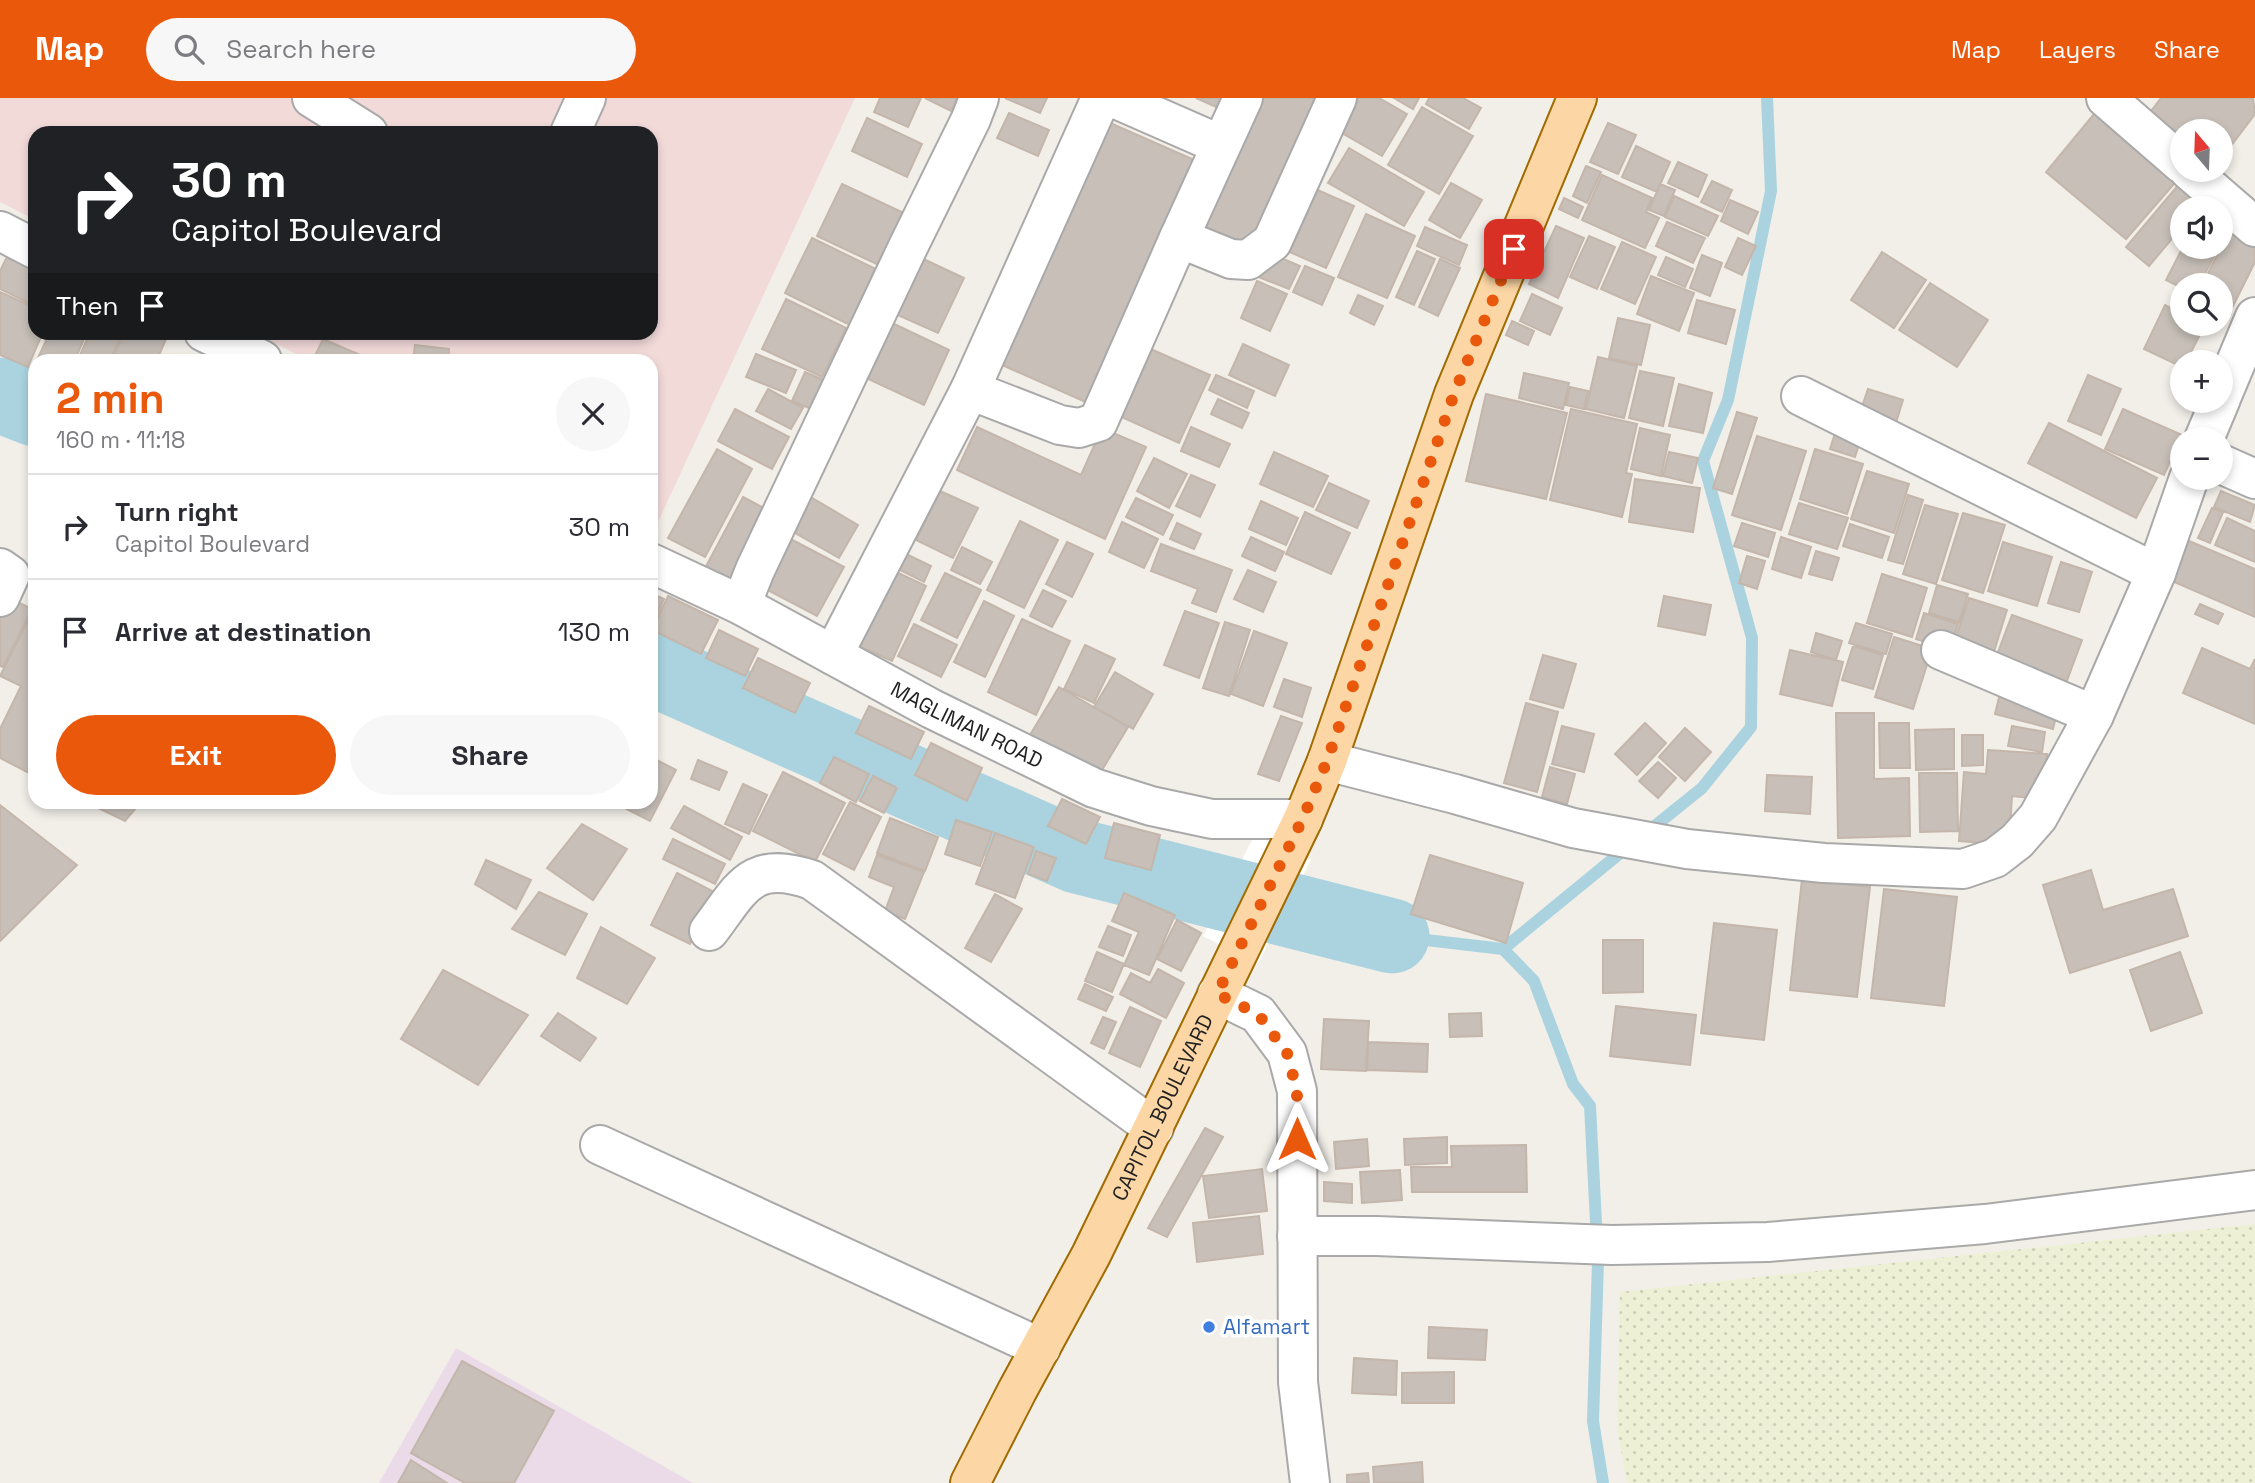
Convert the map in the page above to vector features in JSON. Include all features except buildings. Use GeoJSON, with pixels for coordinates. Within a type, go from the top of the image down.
{"type":"FeatureCollection","features":[{"type":"Feature","properties":{"kind":"main road","name":"CAPITOL BOULEVARD"},"geometry":{"type":"LineString","coordinates":[[970,1483],[1091,1255],[1154,1128],[1327,761],[1454,394],[1577,98]]}},
{"type":"Feature","properties":{"kind":"street"},"geometry":{"type":"LineString","coordinates":[[313,98],[357,126]]}},
{"type":"Feature","properties":{"kind":"street"},"geometry":{"type":"LineString","coordinates":[[573,126],[586,98]]}},
{"type":"Feature","properties":{"kind":"street"},"geometry":{"type":"LineString","coordinates":[[741,605],[755,570],[979,98]]}},
{"type":"Feature","properties":{"kind":"street"},"geometry":{"type":"LineString","coordinates":[[832,655],[970,390],[1101,98]]}},
{"type":"Feature","properties":{"kind":"street"},"geometry":{"type":"LineString","coordinates":[[1114,98],[1221,145]]}},
{"type":"Feature","properties":{"kind":"street"},"geometry":{"type":"LineString","coordinates":[[970,390],[1060,425],[1079,428],[1098,422],[1243,98]]}},
{"type":"Feature","properties":{"kind":"street"},"geometry":{"type":"LineString","coordinates":[[1179,238],[1231,259],[1248,260],[1272,242],[1337,98]]}},
{"type":"Feature","properties":{"kind":"street"},"geometry":{"type":"LineString","coordinates":[[2106,98],[2170,154]]}},
{"type":"Feature","properties":{"kind":"street"},"geometry":{"type":"LineString","coordinates":[[2203,182],[2255,227]]}},
{"type":"Feature","properties":{"kind":"street"},"geometry":{"type":"LineString","coordinates":[[0,231],[28,245]]}},
{"type":"Feature","properties":{"kind":"street"},"geometry":{"type":"LineString","coordinates":[[2233,369],[2255,317]]}},
{"type":"Feature","properties":{"kind":"street"},"geometry":{"type":"LineString","coordinates":[[221,340],[250,354]]}},
{"type":"Feature","properties":{"kind":"street"},"geometry":{"type":"LineString","coordinates":[[1801,396],[2156,573]]}},
{"type":"Feature","properties":{"kind":"street"},"geometry":{"type":"LineString","coordinates":[[2233,469],[2255,479]]}},
{"type":"Feature","properties":{"kind":"street"},"geometry":{"type":"LineString","coordinates":[[1327,761],[1573,828],[1687,849],[1824,863],[1963,869],[1995,858],[2017,841],[2038,817],[2094,715],[2156,573],[2185,490]]}},
{"type":"Feature","properties":{"kind":"street","name":"MAGLIMAN ROAD"},"geometry":{"type":"LineString","coordinates":[[658,567],[741,605],[932,709],[1094,788],[1152,806],[1295,833]]}},
{"type":"Feature","properties":{"kind":"street"},"geometry":{"type":"LineString","coordinates":[[0,568],[10,575],[0,597]]}},
{"type":"Feature","properties":{"kind":"street"},"geometry":{"type":"LineString","coordinates":[[1941,650],[2094,715]]}},
{"type":"Feature","properties":{"kind":"street"},"geometry":{"type":"LineString","coordinates":[[709,932],[746,883],[764,874],[789,872],[812,880],[1154,1128]]}},
{"type":"Feature","properties":{"kind":"street"},"geometry":{"type":"LineString","coordinates":[[1217,994],[1258,1014],[1287,1053],[1297,1091],[1298,1382],[1310,1483]]}},
{"type":"Feature","properties":{"kind":"street"},"geometry":{"type":"LineString","coordinates":[[600,1145],[1041,1348]]}},
{"type":"Feature","properties":{"kind":"street"},"geometry":{"type":"LineString","coordinates":[[1297,1236],[1612,1245],[1768,1242],[1972,1225],[2255,1190]]}},
{"type":"Feature","properties":{"kind":"shaded area"},"geometry":{"type":"Polygon","coordinates":[[[0,98],[855,98],[658,522],[658,354],[296,354],[268,340],[658,340],[658,126],[28,126],[28,216],[0,202],[0,98]]]}},
{"type":"Feature","properties":{"kind":"shaded area"},"geometry":{"type":"Polygon","coordinates":[[[456,1348],[693,1483],[379,1483],[456,1348]]]}},
{"type":"Feature","properties":{"kind":"green space"},"geometry":{"type":"Polygon","coordinates":[[[2255,1224],[2255,1483],[1627,1483],[1617,1428],[1620,1292],[2255,1224]]]}},
{"type":"Feature","properties":{"kind":"pier"},"geometry":{"type":"Polygon","coordinates":[[[1256,832],[1311,860],[1258,964],[1203,936],[1256,832]]]}},
{"type":"Feature","properties":{"kind":"waterway"},"geometry":{"type":"LineString","coordinates":[[1645,834],[1702,788],[1751,727],[1752,638],[1703,461],[1728,400],[1771,191],[1767,98]]}},
{"type":"Feature","properties":{"kind":"waterway"},"geometry":{"type":"LineString","coordinates":[[0,395],[28,406]]}},
{"type":"Feature","properties":{"kind":"waterway"},"geometry":{"type":"LineString","coordinates":[[658,671],[1077,856],[1392,936]]}},
{"type":"Feature","properties":{"kind":"waterway"},"geometry":{"type":"LineString","coordinates":[[1503,949],[1630,845]]}},
{"type":"Feature","properties":{"kind":"waterway"},"geometry":{"type":"LineString","coordinates":[[1392,936],[1503,949],[1534,981],[1573,1084],[1590,1106],[1598,1261],[1593,1421],[1603,1483]]}},
{"type":"Feature","properties":{"kind":"place","name":"Alfamart"},"geometry":{"type":"Point","coordinates":[1209,1327]}},
{"type":"Feature","properties":{"kind":"route"},"geometry":{"type":"LineString","coordinates":[[1297,1139],[1297,1091],[1287,1053],[1258,1014],[1217,994],[1303,818],[1327,761],[1454,394],[1514,249]]}}]}
